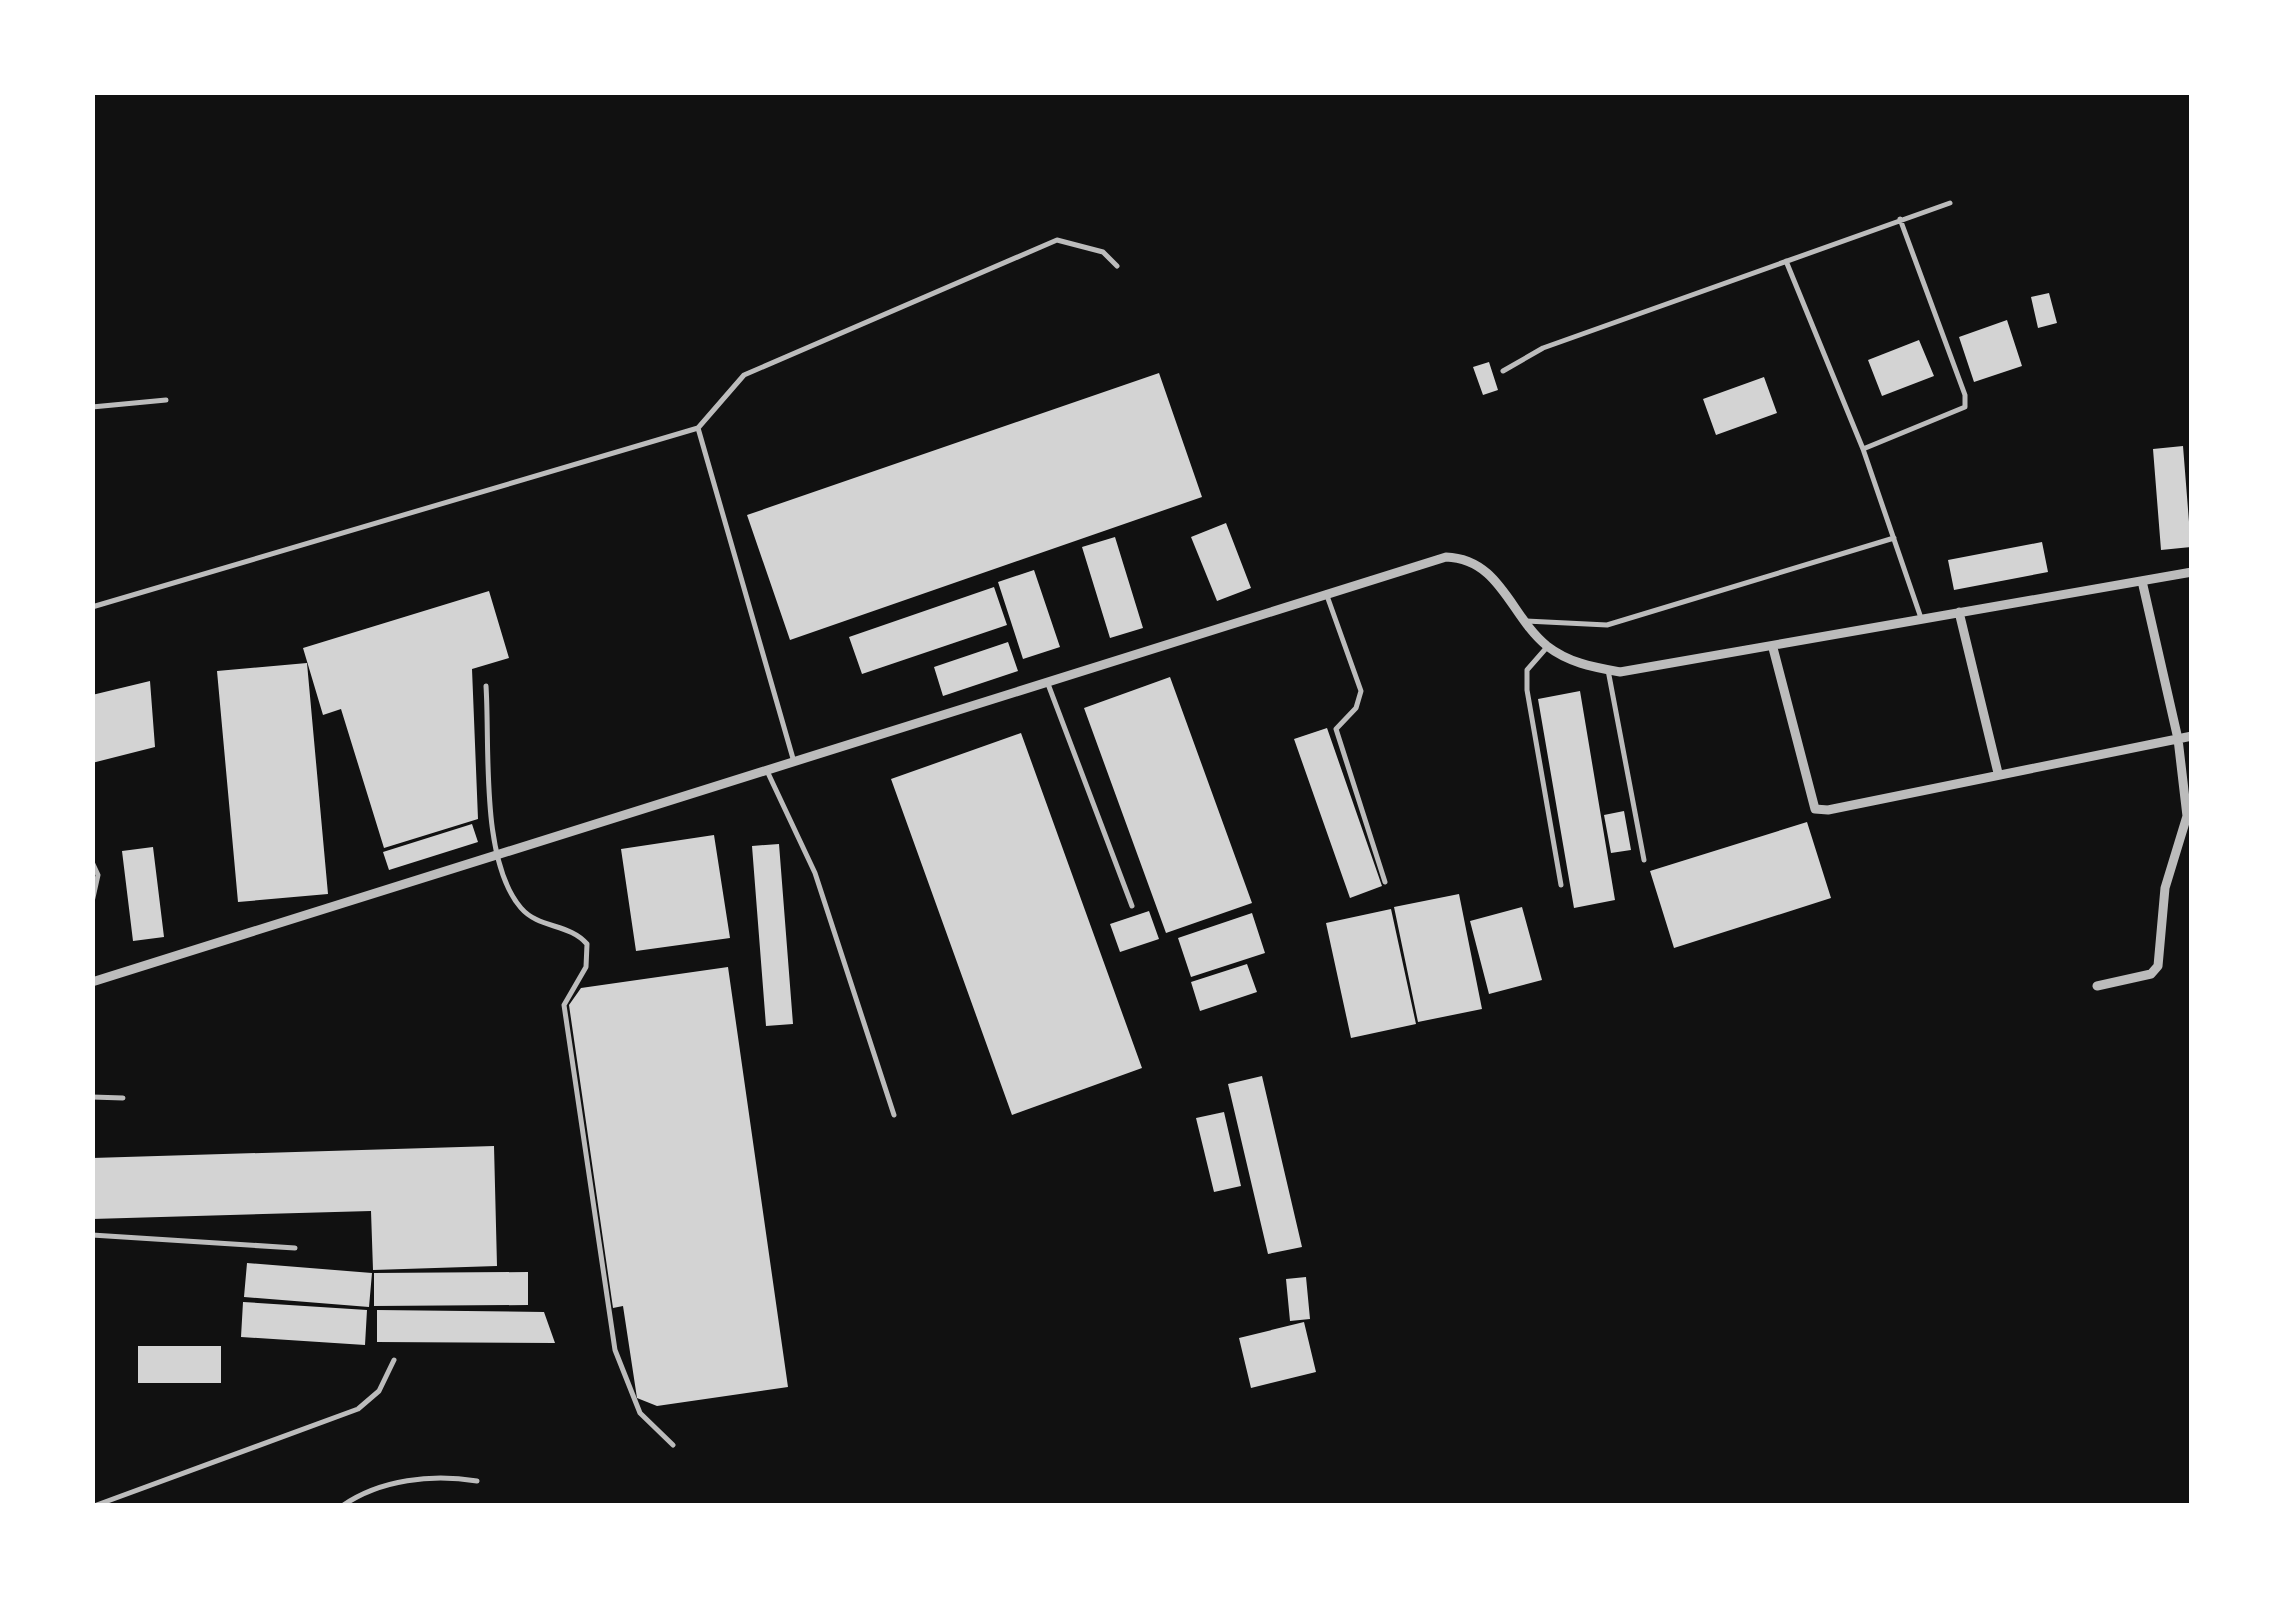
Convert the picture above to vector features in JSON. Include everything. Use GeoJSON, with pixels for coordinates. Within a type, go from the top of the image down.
{"type":"FeatureCollection","features":[{"type":"Feature","properties":{"kind":"street"},"geometry":{"type":"LineString","coordinates":[[92,982],[768,773],[1326,592],[1446,557],[1462,558],[1482,567],[1508,594],[1522,621],[1548,646],[1580,665],[1620,672],[2192,572]]}},
{"type":"Feature","properties":{"kind":"street"},"geometry":{"type":"LineString","coordinates":[[2097,986],[2150,974],[2158,966],[2165,888],[2187,816],[2178,739],[2142,580]]}},
{"type":"Feature","properties":{"kind":"street"},"geometry":{"type":"LineString","coordinates":[[1958,612],[1998,774]]}},
{"type":"Feature","properties":{"kind":"street"},"geometry":{"type":"LineString","coordinates":[[1773,648],[1815,808],[1828,810],[2192,736]]}},
{"type":"Feature","properties":{"kind":"lane"},"geometry":{"type":"LineString","coordinates":[[1503,372],[1543,348],[1950,202]]}},
{"type":"Feature","properties":{"kind":"lane"},"geometry":{"type":"LineString","coordinates":[[1862,449],[1965,406],[1965,395],[1900,219]]}},
{"type":"Feature","properties":{"kind":"lane"},"geometry":{"type":"LineString","coordinates":[[92,606],[698,428],[744,375],[1058,240],[1103,252],[1117,266]]}},
{"type":"Feature","properties":{"kind":"lane"},"geometry":{"type":"LineString","coordinates":[[1786,260],[1862,449],[1920,618]]}},
{"type":"Feature","properties":{"kind":"lane"},"geometry":{"type":"LineString","coordinates":[[92,407],[166,400]]}},
{"type":"Feature","properties":{"kind":"lane"},"geometry":{"type":"LineString","coordinates":[[698,428],[794,764]]}},
{"type":"Feature","properties":{"kind":"lane"},"geometry":{"type":"LineString","coordinates":[[1522,621],[1607,624],[1894,538]]}},
{"type":"Feature","properties":{"kind":"lane"},"geometry":{"type":"LineString","coordinates":[[1326,592],[1361,691],[1356,708],[1336,729],[1385,882]]}},
{"type":"Feature","properties":{"kind":"lane"},"geometry":{"type":"LineString","coordinates":[[1548,646],[1527,670],[1528,690],[1561,885]]}},
{"type":"Feature","properties":{"kind":"lane"},"geometry":{"type":"LineString","coordinates":[[1608,670],[1644,860]]}},
{"type":"Feature","properties":{"kind":"lane"},"geometry":{"type":"LineString","coordinates":[[1047,681],[1132,906]]}},
{"type":"Feature","properties":{"kind":"lane"},"geometry":{"type":"LineString","coordinates":[[486,686],[496,855],[522,909],[536,920],[577,932],[588,944],[586,966],[564,1005],[615,1350],[640,1413],[673,1445]]}},
{"type":"Feature","properties":{"kind":"lane"},"geometry":{"type":"LineString","coordinates":[[768,773],[815,873],[894,1115]]}},
{"type":"Feature","properties":{"kind":"lane"},"geometry":{"type":"LineString","coordinates":[[92,862],[98,875],[92,902]]}},
{"type":"Feature","properties":{"kind":"lane"},"geometry":{"type":"LineString","coordinates":[[92,1097],[123,1098]]}},
{"type":"Feature","properties":{"kind":"lane"},"geometry":{"type":"LineString","coordinates":[[92,1235],[295,1248]]}},
{"type":"Feature","properties":{"kind":"lane"},"geometry":{"type":"LineString","coordinates":[[94,1506],[358,1409],[379,1391],[394,1360]]}},
{"type":"Feature","properties":{"kind":"lane"},"geometry":{"type":"LineString","coordinates":[[342,1506],[360,1494],[439,1475],[477,1481]]}},
{"type":"Feature","properties":{"kind":"building"},"geometry":{"type":"Polygon","coordinates":[[[2049,293],[2057,323],[2038,328],[2031,297],[2049,293]]]}},
{"type":"Feature","properties":{"kind":"building"},"geometry":{"type":"Polygon","coordinates":[[[2007,320],[2022,366],[1974,382],[1959,337],[2007,320]]]}},
{"type":"Feature","properties":{"kind":"building"},"geometry":{"type":"Polygon","coordinates":[[[1919,340],[1934,376],[1882,396],[1868,360],[1919,340]]]}},
{"type":"Feature","properties":{"kind":"building"},"geometry":{"type":"Polygon","coordinates":[[[1489,362],[1498,390],[1483,395],[1473,367],[1489,362]]]}},
{"type":"Feature","properties":{"kind":"building"},"geometry":{"type":"Polygon","coordinates":[[[1159,373],[1202,497],[790,640],[747,515],[1159,373]]]}},
{"type":"Feature","properties":{"kind":"building"},"geometry":{"type":"Polygon","coordinates":[[[1764,377],[1777,413],[1716,435],[1703,399],[1764,377]]]}},
{"type":"Feature","properties":{"kind":"building"},"geometry":{"type":"Polygon","coordinates":[[[2183,446],[2191,547],[2161,550],[2153,449],[2183,446]]]}},
{"type":"Feature","properties":{"kind":"building"},"geometry":{"type":"Polygon","coordinates":[[[1226,523],[1251,588],[1217,601],[1191,537],[1226,523]]]}},
{"type":"Feature","properties":{"kind":"building"},"geometry":{"type":"Polygon","coordinates":[[[1115,537],[1143,628],[1110,638],[1082,547],[1115,537]]]}},
{"type":"Feature","properties":{"kind":"building"},"geometry":{"type":"Polygon","coordinates":[[[2042,542],[2048,572],[1954,590],[1948,560],[2042,542]]]}},
{"type":"Feature","properties":{"kind":"building"},"geometry":{"type":"Polygon","coordinates":[[[1034,570],[1060,647],[1023,659],[998,582],[1034,570]]]}},
{"type":"Feature","properties":{"kind":"building"},"geometry":{"type":"Polygon","coordinates":[[[994,587],[1007,625],[862,674],[849,637],[994,587]]]}},
{"type":"Feature","properties":{"kind":"building"},"geometry":{"type":"Polygon","coordinates":[[[489,591],[509,658],[472,669],[478,819],[384,848],[341,709],[323,715],[303,648],[489,591]]]}},
{"type":"Feature","properties":{"kind":"building"},"geometry":{"type":"Polygon","coordinates":[[[1008,642],[1018,671],[943,696],[934,667],[1008,642]]]}},
{"type":"Feature","properties":{"kind":"building"},"geometry":{"type":"Polygon","coordinates":[[[307,663],[328,894],[238,902],[217,671],[307,663]]]}},
{"type":"Feature","properties":{"kind":"building"},"geometry":{"type":"Polygon","coordinates":[[[1170,677],[1252,903],[1166,933],[1084,708],[1170,677]]]}},
{"type":"Feature","properties":{"kind":"building"},"geometry":{"type":"Polygon","coordinates":[[[150,681],[155,747],[92,763],[92,695],[150,681]]]}},
{"type":"Feature","properties":{"kind":"building"},"geometry":{"type":"Polygon","coordinates":[[[1580,691],[1615,900],[1574,908],[1538,699],[1580,691]]]}},
{"type":"Feature","properties":{"kind":"building"},"geometry":{"type":"Polygon","coordinates":[[[1327,728],[1382,886],[1350,898],[1294,739],[1327,728]]]}},
{"type":"Feature","properties":{"kind":"building"},"geometry":{"type":"Polygon","coordinates":[[[1021,733],[1142,1068],[1012,1115],[891,779],[1021,733]]]}},
{"type":"Feature","properties":{"kind":"building"},"geometry":{"type":"Polygon","coordinates":[[[1624,811],[1631,850],[1611,853],[1604,815],[1624,811]]]}},
{"type":"Feature","properties":{"kind":"building"},"geometry":{"type":"Polygon","coordinates":[[[1807,822],[1831,898],[1674,948],[1650,871],[1807,822]]]}},
{"type":"Feature","properties":{"kind":"building"},"geometry":{"type":"Polygon","coordinates":[[[472,824],[478,842],[389,870],[383,852],[472,824]]]}},
{"type":"Feature","properties":{"kind":"building"},"geometry":{"type":"Polygon","coordinates":[[[714,835],[730,938],[636,951],[621,849],[714,835]]]}},
{"type":"Feature","properties":{"kind":"building"},"geometry":{"type":"Polygon","coordinates":[[[779,844],[793,1024],[766,1026],[752,846],[779,844]]]}},
{"type":"Feature","properties":{"kind":"building"},"geometry":{"type":"Polygon","coordinates":[[[153,847],[164,937],[133,941],[122,851],[153,847]]]}},
{"type":"Feature","properties":{"kind":"building"},"geometry":{"type":"Polygon","coordinates":[[[1459,894],[1482,1009],[1418,1022],[1394,907],[1459,894]]]}},
{"type":"Feature","properties":{"kind":"building"},"geometry":{"type":"Polygon","coordinates":[[[1522,907],[1542,980],[1489,994],[1470,921],[1522,907]]]}},
{"type":"Feature","properties":{"kind":"building"},"geometry":{"type":"Polygon","coordinates":[[[1391,909],[1416,1024],[1351,1038],[1326,923],[1391,909]]]}},
{"type":"Feature","properties":{"kind":"building"},"geometry":{"type":"Polygon","coordinates":[[[1149,911],[1159,939],[1120,952],[1110,924],[1149,911]]]}},
{"type":"Feature","properties":{"kind":"building"},"geometry":{"type":"Polygon","coordinates":[[[1252,913],[1265,953],[1191,977],[1178,938],[1252,913]]]}},
{"type":"Feature","properties":{"kind":"building"},"geometry":{"type":"Polygon","coordinates":[[[1247,964],[1257,992],[1200,1011],[1191,982],[1247,964]]]}},
{"type":"Feature","properties":{"kind":"building"},"geometry":{"type":"Polygon","coordinates":[[[728,967],[788,1387],[657,1406],[637,1398],[623,1306],[613,1308],[569,1005],[581,988],[728,967]]]}},
{"type":"Feature","properties":{"kind":"building"},"geometry":{"type":"Polygon","coordinates":[[[1262,1076],[1302,1247],[1268,1254],[1228,1084],[1262,1076]]]}},
{"type":"Feature","properties":{"kind":"building"},"geometry":{"type":"Polygon","coordinates":[[[1224,1112],[1241,1186],[1214,1192],[1196,1118],[1224,1112]]]}},
{"type":"Feature","properties":{"kind":"building"},"geometry":{"type":"Polygon","coordinates":[[[494,1146],[497,1266],[373,1270],[371,1211],[92,1219],[92,1158],[494,1146]]]}},
{"type":"Feature","properties":{"kind":"building"},"geometry":{"type":"Polygon","coordinates":[[[247,1263],[372,1273],[369,1307],[244,1297],[247,1263]]]}},
{"type":"Feature","properties":{"kind":"building"},"geometry":{"type":"Polygon","coordinates":[[[528,1272],[528,1305],[374,1306],[374,1273],[528,1272]]]}},
{"type":"Feature","properties":{"kind":"building"},"geometry":{"type":"Polygon","coordinates":[[[1306,1277],[1310,1319],[1290,1321],[1286,1279],[1306,1277]]]}},
{"type":"Feature","properties":{"kind":"building"},"geometry":{"type":"Polygon","coordinates":[[[243,1302],[367,1310],[365,1345],[241,1337],[243,1302]]]}},
{"type":"Feature","properties":{"kind":"building"},"geometry":{"type":"Polygon","coordinates":[[[377,1310],[544,1312],[555,1343],[377,1342],[377,1310]]]}},
{"type":"Feature","properties":{"kind":"building"},"geometry":{"type":"Polygon","coordinates":[[[1304,1322],[1316,1372],[1251,1388],[1239,1338],[1304,1322]]]}},
{"type":"Feature","properties":{"kind":"building"},"geometry":{"type":"Polygon","coordinates":[[[138,1346],[221,1346],[221,1383],[138,1383],[138,1346]]]}}]}
